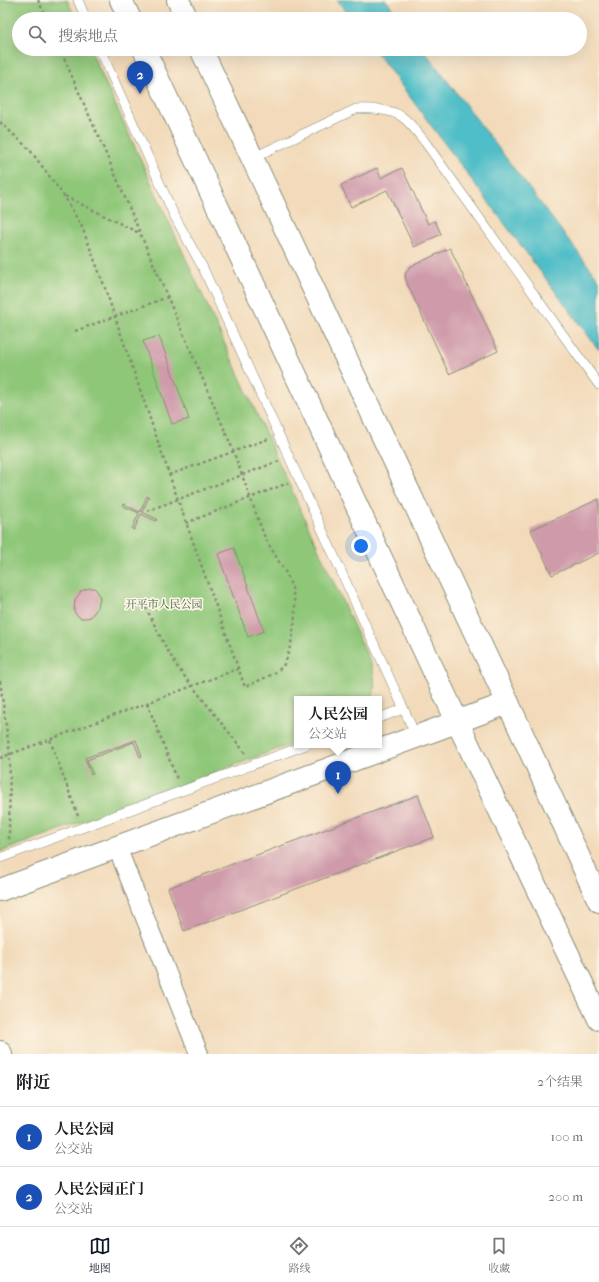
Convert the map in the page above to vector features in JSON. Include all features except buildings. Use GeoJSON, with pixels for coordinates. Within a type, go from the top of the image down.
{"type":"FeatureCollection","features":[{"type":"Feature","properties":{"kind":"street"},"geometry":{"type":"LineString","coordinates":[[121,0],[127,12]]}},
{"type":"Feature","properties":{"kind":"street"},"geometry":{"type":"LineString","coordinates":[[178,0],[184,12]]}},
{"type":"Feature","properties":{"kind":"street"},"geometry":{"type":"LineString","coordinates":[[147,56],[457,722],[599,1019]]}},
{"type":"Feature","properties":{"kind":"street"},"geometry":{"type":"LineString","coordinates":[[204,56],[508,703],[599,901]]}},
{"type":"Feature","properties":{"kind":"street"},"geometry":{"type":"LineString","coordinates":[[0,890],[508,703]]}},
{"type":"Feature","properties":{"kind":"street"},"geometry":{"type":"LineString","coordinates":[[117,847],[199,1054]]}},
{"type":"Feature","properties":{"kind":"lane"},"geometry":{"type":"LineString","coordinates":[[78,0],[83,12]]}},
{"type":"Feature","properties":{"kind":"lane"},"geometry":{"type":"LineString","coordinates":[[103,56],[174,215],[203,268],[416,736]]}},
{"type":"Feature","properties":{"kind":"lane"},"geometry":{"type":"LineString","coordinates":[[252,158],[356,109],[379,109],[400,115],[425,142],[599,385]]}},
{"type":"Feature","properties":{"kind":"lane"},"geometry":{"type":"LineString","coordinates":[[382,717],[403,709]]}},
{"type":"Feature","properties":{"kind":"lane"},"geometry":{"type":"LineString","coordinates":[[0,858],[298,748]]}},
{"type":"Feature","properties":{"kind":"path"},"geometry":{"type":"LineString","coordinates":[[38,0],[43,12]]}},
{"type":"Feature","properties":{"kind":"path"},"geometry":{"type":"LineString","coordinates":[[0,122],[30,150],[64,196],[84,233],[94,257],[169,475],[245,688],[275,673],[283,666],[287,658],[292,639],[295,604],[292,588],[287,575],[265,538],[233,452],[168,297],[63,56]]}},
{"type":"Feature","properties":{"kind":"path"},"geometry":{"type":"LineString","coordinates":[[64,196],[140,233]]}},
{"type":"Feature","properties":{"kind":"path"},"geometry":{"type":"LineString","coordinates":[[75,331],[168,297]]}},
{"type":"Feature","properties":{"kind":"path"},"geometry":{"type":"LineString","coordinates":[[169,475],[278,435]]}},
{"type":"Feature","properties":{"kind":"path"},"geometry":{"type":"LineString","coordinates":[[147,511],[288,457]]}},
{"type":"Feature","properties":{"kind":"path"},"geometry":{"type":"LineString","coordinates":[[186,523],[298,478]]}},
{"type":"Feature","properties":{"kind":"path"},"geometry":{"type":"LineString","coordinates":[[143,602],[178,668],[254,764]]}},
{"type":"Feature","properties":{"kind":"path"},"geometry":{"type":"LineString","coordinates":[[0,758],[238,669]]}},
{"type":"Feature","properties":{"kind":"path"},"geometry":{"type":"LineString","coordinates":[[0,681],[10,755],[9,855]]}},
{"type":"Feature","properties":{"kind":"path"},"geometry":{"type":"LineString","coordinates":[[147,703],[181,791]]}},
{"type":"Feature","properties":{"kind":"path"},"geometry":{"type":"LineString","coordinates":[[50,740],[82,828]]}},
{"type":"Feature","properties":{"kind":"green space","name":"开平市人民公园"},"geometry":{"type":"Polygon","coordinates":[[[0,0],[67,0],[73,12],[12,12],[12,56],[93,56],[371,664],[374,690],[373,696],[294,696],[294,743],[0,852],[0,0]]]}},
{"type":"Feature","properties":{"kind":"water"},"geometry":{"type":"Polygon","coordinates":[[[337,0],[386,0],[395,12],[346,12],[337,0]]]}},
{"type":"Feature","properties":{"kind":"water"},"geometry":{"type":"Polygon","coordinates":[[[379,56],[428,56],[599,280],[599,350],[379,56]]]}},
{"type":"Feature","properties":{"kind":"place","name":"人民公园正门"},"geometry":{"type":"Point","coordinates":[140,94]}},
{"type":"Feature","properties":{"kind":"place","name":"人民公园"},"geometry":{"type":"Point","coordinates":[338,794]}}]}
